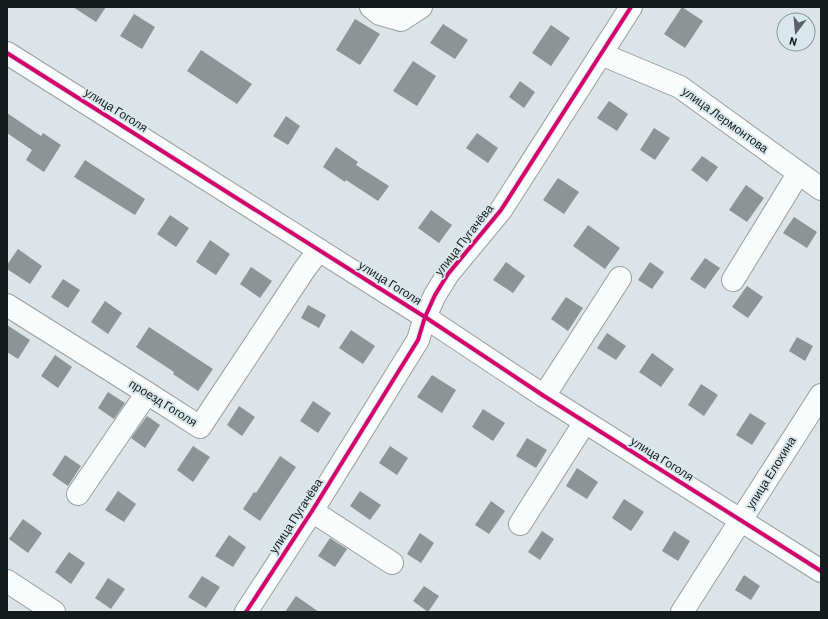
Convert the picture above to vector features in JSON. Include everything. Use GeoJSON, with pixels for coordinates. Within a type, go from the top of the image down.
{"type":"FeatureCollection","features":[{"type":"Feature","properties":{"kind":"street"},"geometry":{"type":"LineString","coordinates":[[371,7],[380,14],[401,20],[421,7]]}},
{"type":"Feature","properties":{"kind":"street","name":"улица Пугачёва"},"geometry":{"type":"LineString","coordinates":[[246,612],[312,511],[418,340],[425,317],[435,295],[448,274],[501,210],[631,7]]}},
{"type":"Feature","properties":{"kind":"street","name":"улица Гоголя"},"geometry":{"type":"LineString","coordinates":[[7,53],[425,317],[544,396],[821,571]]}},
{"type":"Feature","properties":{"kind":"street","name":"улица Лермонтова"},"geometry":{"type":"LineString","coordinates":[[601,54],[680,87],[821,190]]}},
{"type":"Feature","properties":{"kind":"street"},"geometry":{"type":"LineString","coordinates":[[733,280],[798,174]]}},
{"type":"Feature","properties":{"kind":"street","name":"проезд Гоголя"},"geometry":{"type":"LineString","coordinates":[[8,308],[148,393],[200,428],[304,270],[319,250]]}},
{"type":"Feature","properties":{"kind":"street"},"geometry":{"type":"LineString","coordinates":[[544,396],[620,278]]}},
{"type":"Feature","properties":{"kind":"street"},"geometry":{"type":"LineString","coordinates":[[78,494],[148,393]]}},
{"type":"Feature","properties":{"kind":"street","name":"улица Елохина"},"geometry":{"type":"LineString","coordinates":[[682,612],[821,395]]}},
{"type":"Feature","properties":{"kind":"street"},"geometry":{"type":"LineString","coordinates":[[520,524],[585,422]]}},
{"type":"Feature","properties":{"kind":"street"},"geometry":{"type":"LineString","coordinates":[[312,511],[392,563]]}},
{"type":"Feature","properties":{"kind":"street"},"geometry":{"type":"LineString","coordinates":[[7,581],[54,612]]}},
{"type":"Feature","properties":{"kind":"building"},"geometry":{"type":"Polygon","coordinates":[[[73,7],[106,7],[96,22],[73,7]]]}},
{"type":"Feature","properties":{"kind":"building"},"geometry":{"type":"Polygon","coordinates":[[[682,7],[703,21],[685,48],[664,34],[682,7]]]}},
{"type":"Feature","properties":{"kind":"building"},"geometry":{"type":"Polygon","coordinates":[[[134,14],[155,27],[142,49],[120,36],[134,14]]]}},
{"type":"Feature","properties":{"kind":"building"},"geometry":{"type":"Polygon","coordinates":[[[355,19],[380,34],[360,65],[336,50],[355,19]]]}},
{"type":"Feature","properties":{"kind":"building"},"geometry":{"type":"Polygon","coordinates":[[[443,24],[468,40],[455,59],[430,43],[443,24]]]}},
{"type":"Feature","properties":{"kind":"building"},"geometry":{"type":"Polygon","coordinates":[[[551,25],[570,38],[551,66],[532,53],[551,25]]]}},
{"type":"Feature","properties":{"kind":"building"},"geometry":{"type":"Polygon","coordinates":[[[201,50],[252,84],[237,104],[187,71],[201,50]]]}},
{"type":"Feature","properties":{"kind":"building"},"geometry":{"type":"Polygon","coordinates":[[[413,61],[436,76],[417,106],[393,91],[413,61]]]}},
{"type":"Feature","properties":{"kind":"building"},"geometry":{"type":"Polygon","coordinates":[[[520,81],[535,92],[524,108],[509,97],[520,81]]]}},
{"type":"Feature","properties":{"kind":"building"},"geometry":{"type":"Polygon","coordinates":[[[609,101],[628,114],[617,131],[597,118],[609,101]]]}},
{"type":"Feature","properties":{"kind":"building"},"geometry":{"type":"Polygon","coordinates":[[[7,113],[41,136],[43,133],[61,145],[44,172],[26,160],[32,150],[7,133],[7,113]]]}},
{"type":"Feature","properties":{"kind":"building"},"geometry":{"type":"Polygon","coordinates":[[[286,116],[300,126],[288,145],[273,136],[286,116]]]}},
{"type":"Feature","properties":{"kind":"building"},"geometry":{"type":"Polygon","coordinates":[[[654,128],[670,138],[655,160],[640,150],[654,128]]]}},
{"type":"Feature","properties":{"kind":"building"},"geometry":{"type":"Polygon","coordinates":[[[477,133],[498,148],[488,163],[466,148],[477,133]]]}},
{"type":"Feature","properties":{"kind":"building"},"geometry":{"type":"Polygon","coordinates":[[[336,147],[358,162],[356,165],[389,186],[378,201],[323,167],[336,147]]]}},
{"type":"Feature","properties":{"kind":"building"},"geometry":{"type":"Polygon","coordinates":[[[702,156],[718,167],[707,182],[691,170],[702,156]]]}},
{"type":"Feature","properties":{"kind":"building"},"geometry":{"type":"Polygon","coordinates":[[[85,160],[145,199],[135,215],[74,177],[85,160]]]}},
{"type":"Feature","properties":{"kind":"building"},"geometry":{"type":"Polygon","coordinates":[[[558,178],[579,192],[564,214],[543,200],[558,178]]]}},
{"type":"Feature","properties":{"kind":"building"},"geometry":{"type":"Polygon","coordinates":[[[746,185],[764,198],[747,222],[729,210],[746,185]]]}},
{"type":"Feature","properties":{"kind":"building"},"geometry":{"type":"Polygon","coordinates":[[[431,210],[452,225],[439,243],[418,228],[431,210]]]}},
{"type":"Feature","properties":{"kind":"building"},"geometry":{"type":"Polygon","coordinates":[[[170,215],[189,228],[176,247],[157,234],[170,215]]]}},
{"type":"Feature","properties":{"kind":"building"},"geometry":{"type":"Polygon","coordinates":[[[794,217],[817,232],[807,248],[783,233],[794,217]]]}},
{"type":"Feature","properties":{"kind":"building"},"geometry":{"type":"Polygon","coordinates":[[[588,225],[620,248],[605,269],[573,246],[588,225]]]}},
{"type":"Feature","properties":{"kind":"building"},"geometry":{"type":"Polygon","coordinates":[[[210,240],[230,254],[216,275],[196,262],[210,240]]]}},
{"type":"Feature","properties":{"kind":"building"},"geometry":{"type":"Polygon","coordinates":[[[18,249],[42,266],[30,284],[7,269],[7,265],[18,249]]]}},
{"type":"Feature","properties":{"kind":"building"},"geometry":{"type":"Polygon","coordinates":[[[705,258],[720,268],[705,289],[690,279],[705,258]]]}},
{"type":"Feature","properties":{"kind":"building"},"geometry":{"type":"Polygon","coordinates":[[[506,262],[525,276],[513,293],[493,280],[506,262]]]}},
{"type":"Feature","properties":{"kind":"building"},"geometry":{"type":"Polygon","coordinates":[[[650,262],[664,272],[652,289],[638,280],[650,262]]]}},
{"type":"Feature","properties":{"kind":"building"},"geometry":{"type":"Polygon","coordinates":[[[251,267],[272,281],[260,298],[240,284],[251,267]]]}},
{"type":"Feature","properties":{"kind":"building"},"geometry":{"type":"Polygon","coordinates":[[[63,279],[80,290],[68,308],[51,297],[63,279]]]}},
{"type":"Feature","properties":{"kind":"building"},"geometry":{"type":"Polygon","coordinates":[[[747,286],[763,297],[748,318],[732,307],[747,286]]]}},
{"type":"Feature","properties":{"kind":"building"},"geometry":{"type":"Polygon","coordinates":[[[566,297],[583,308],[568,331],[551,319],[566,297]]]}},
{"type":"Feature","properties":{"kind":"building"},"geometry":{"type":"Polygon","coordinates":[[[105,301],[122,313],[108,334],[91,322],[105,301]]]}},
{"type":"Feature","properties":{"kind":"building"},"geometry":{"type":"Polygon","coordinates":[[[308,305],[326,315],[319,328],[301,318],[308,305]]]}},
{"type":"Feature","properties":{"kind":"building"},"geometry":{"type":"Polygon","coordinates":[[[7,325],[30,340],[18,359],[7,352],[7,325]]]}},
{"type":"Feature","properties":{"kind":"building"},"geometry":{"type":"Polygon","coordinates":[[[149,327],[213,369],[198,391],[173,374],[174,372],[136,347],[149,327]]]}},
{"type":"Feature","properties":{"kind":"building"},"geometry":{"type":"Polygon","coordinates":[[[351,330],[375,346],[363,364],[339,348],[351,330]]]}},
{"type":"Feature","properties":{"kind":"building"},"geometry":{"type":"Polygon","coordinates":[[[607,333],[626,346],[616,360],[597,348],[607,333]]]}},
{"type":"Feature","properties":{"kind":"building"},"geometry":{"type":"Polygon","coordinates":[[[797,337],[813,346],[805,361],[789,351],[797,337]]]}},
{"type":"Feature","properties":{"kind":"building"},"geometry":{"type":"Polygon","coordinates":[[[652,353],[674,369],[661,387],[639,372],[652,353]]]}},
{"type":"Feature","properties":{"kind":"building"},"geometry":{"type":"Polygon","coordinates":[[[55,355],[72,367],[58,388],[41,376],[55,355]]]}},
{"type":"Feature","properties":{"kind":"building"},"geometry":{"type":"Polygon","coordinates":[[[432,375],[456,390],[442,413],[417,397],[432,375]]]}},
{"type":"Feature","properties":{"kind":"building"},"geometry":{"type":"Polygon","coordinates":[[[701,384],[718,395],[704,416],[688,405],[701,384]]]}},
{"type":"Feature","properties":{"kind":"building"},"geometry":{"type":"Polygon","coordinates":[[[108,392],[125,403],[114,419],[98,408],[108,392]]]}},
{"type":"Feature","properties":{"kind":"building"},"geometry":{"type":"Polygon","coordinates":[[[313,401],[331,413],[318,433],[300,421],[313,401]]]}},
{"type":"Feature","properties":{"kind":"building"},"geometry":{"type":"Polygon","coordinates":[[[239,406],[255,417],[242,436],[227,425],[239,406]]]}},
{"type":"Feature","properties":{"kind":"building"},"geometry":{"type":"Polygon","coordinates":[[[483,409],[505,423],[493,441],[472,427],[483,409]]]}},
{"type":"Feature","properties":{"kind":"building"},"geometry":{"type":"Polygon","coordinates":[[[750,413],[766,423],[752,445],[736,435],[750,413]]]}},
{"type":"Feature","properties":{"kind":"building"},"geometry":{"type":"Polygon","coordinates":[[[147,416],[160,425],[145,448],[131,438],[147,416]]]}},
{"type":"Feature","properties":{"kind":"building"},"geometry":{"type":"Polygon","coordinates":[[[527,438],[547,450],[536,468],[516,456],[527,438]]]}},
{"type":"Feature","properties":{"kind":"building"},"geometry":{"type":"Polygon","coordinates":[[[193,446],[210,457],[193,482],[177,470],[193,446]]]}},
{"type":"Feature","properties":{"kind":"building"},"geometry":{"type":"Polygon","coordinates":[[[390,446],[408,458],[397,475],[379,463],[390,446]]]}},
{"type":"Feature","properties":{"kind":"building"},"geometry":{"type":"Polygon","coordinates":[[[65,455],[81,466],[68,486],[52,475],[65,455]]]}},
{"type":"Feature","properties":{"kind":"building"},"geometry":{"type":"Polygon","coordinates":[[[280,456],[296,467],[260,521],[243,509],[254,492],[256,493],[280,456]]]}},
{"type":"Feature","properties":{"kind":"building"},"geometry":{"type":"Polygon","coordinates":[[[577,468],[598,482],[587,499],[566,486],[577,468]]]}},
{"type":"Feature","properties":{"kind":"building"},"geometry":{"type":"Polygon","coordinates":[[[118,491],[136,504],[124,522],[105,510],[118,491]]]}},
{"type":"Feature","properties":{"kind":"building"},"geometry":{"type":"Polygon","coordinates":[[[360,491],[381,505],[370,520],[350,506],[360,491]]]}},
{"type":"Feature","properties":{"kind":"building"},"geometry":{"type":"Polygon","coordinates":[[[624,499],[644,512],[631,531],[612,518],[624,499]]]}},
{"type":"Feature","properties":{"kind":"building"},"geometry":{"type":"Polygon","coordinates":[[[491,501],[505,511],[489,534],[475,525],[491,501]]]}},
{"type":"Feature","properties":{"kind":"building"},"geometry":{"type":"Polygon","coordinates":[[[23,519],[42,533],[28,553],[9,539],[23,519]]]}},
{"type":"Feature","properties":{"kind":"building"},"geometry":{"type":"Polygon","coordinates":[[[542,531],[554,539],[540,560],[528,552],[542,531]]]}},
{"type":"Feature","properties":{"kind":"building"},"geometry":{"type":"Polygon","coordinates":[[[674,531],[690,541],[678,561],[662,551],[674,531]]]}},
{"type":"Feature","properties":{"kind":"building"},"geometry":{"type":"Polygon","coordinates":[[[420,533],[434,543],[421,563],[407,554],[420,533]]]}},
{"type":"Feature","properties":{"kind":"building"},"geometry":{"type":"Polygon","coordinates":[[[229,535],[246,547],[233,567],[215,556],[229,535]]]}},
{"type":"Feature","properties":{"kind":"building"},"geometry":{"type":"Polygon","coordinates":[[[330,538],[347,549],[335,567],[318,556],[330,538]]]}},
{"type":"Feature","properties":{"kind":"building"},"geometry":{"type":"Polygon","coordinates":[[[69,552],[85,563],[71,584],[55,572],[69,552]]]}},
{"type":"Feature","properties":{"kind":"building"},"geometry":{"type":"Polygon","coordinates":[[[744,575],[760,586],[751,600],[735,590],[744,575]]]}},
{"type":"Feature","properties":{"kind":"building"},"geometry":{"type":"Polygon","coordinates":[[[202,576],[220,587],[206,608],[188,597],[202,576]]]}},
{"type":"Feature","properties":{"kind":"building"},"geometry":{"type":"Polygon","coordinates":[[[108,578],[125,589],[111,609],[95,598],[108,578]]]}},
{"type":"Feature","properties":{"kind":"building"},"geometry":{"type":"Polygon","coordinates":[[[424,586],[439,596],[428,612],[413,601],[424,586]]]}},
{"type":"Feature","properties":{"kind":"building"},"geometry":{"type":"Polygon","coordinates":[[[296,596],[319,612],[285,612],[296,596]]]}},
{"type":"Feature","properties":{"kind":"cycle path"},"geometry":{"type":"LineString","coordinates":[[246,612],[312,511],[418,340],[425,317],[435,295],[448,274],[501,210],[631,7]]}},
{"type":"Feature","properties":{"kind":"cycle path"},"geometry":{"type":"LineString","coordinates":[[7,53],[425,317],[544,396],[821,571]]}}]}
